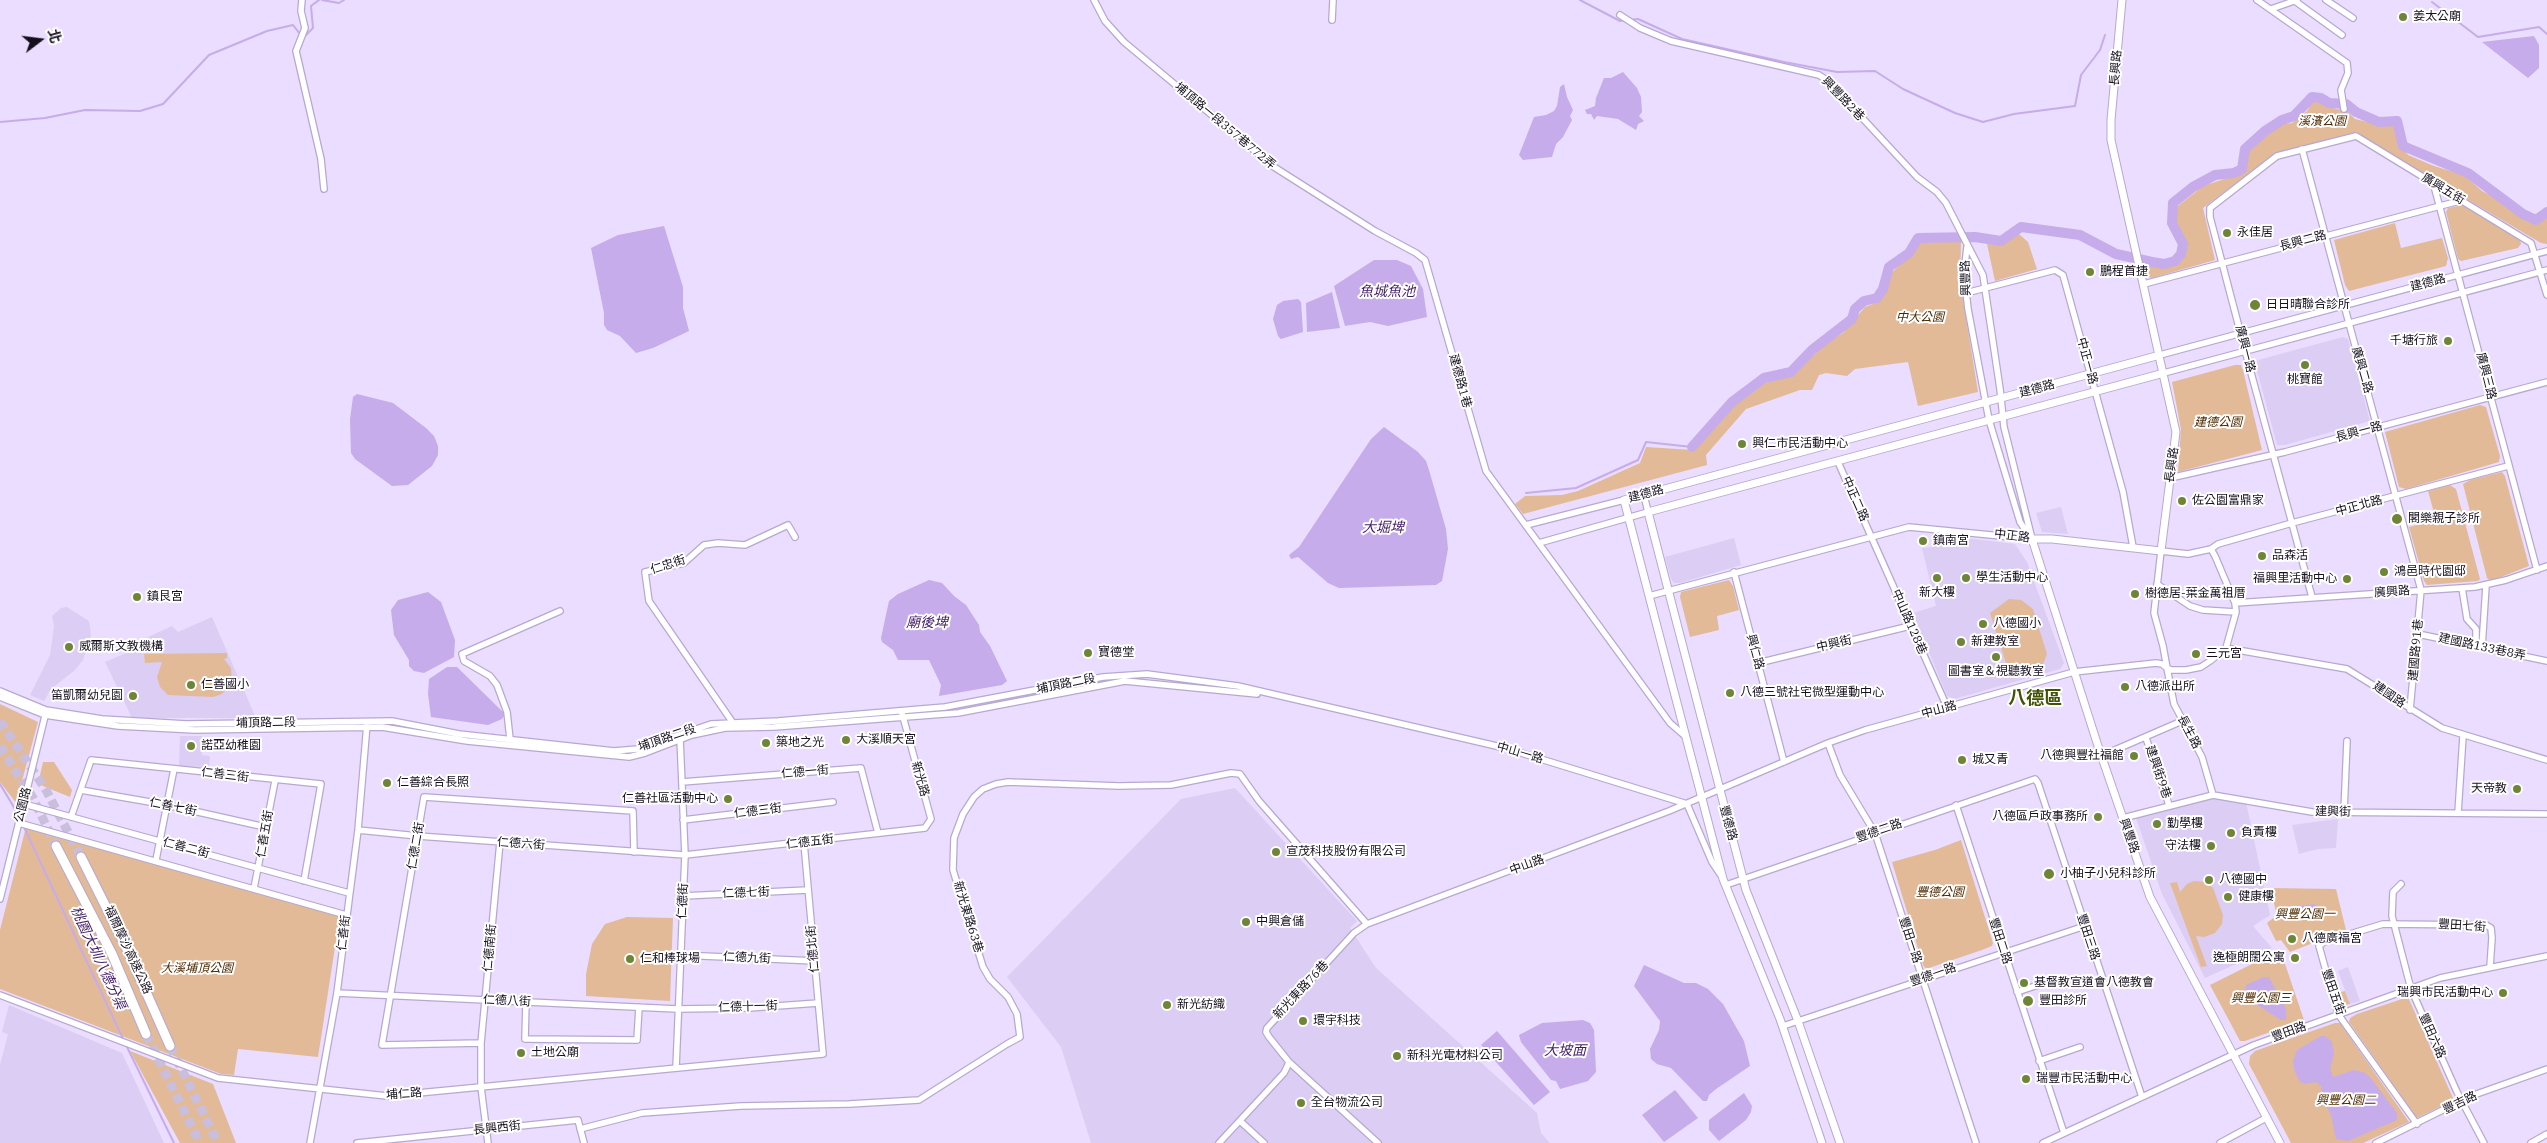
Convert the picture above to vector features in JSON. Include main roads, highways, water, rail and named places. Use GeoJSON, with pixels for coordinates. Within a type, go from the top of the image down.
{"type":"FeatureCollection","features":[{"type":"Feature","properties":{"kind":"highway","name":"福爾摩沙高速公路"},"geometry":{"type":"LineString","coordinates":[[56,846],[112,954],[146,1034]]}},
{"type":"Feature","properties":{"kind":"highway","name":"福爾摩沙高速公路"},"geometry":{"type":"LineString","coordinates":[[81,857],[124,941],[170,1046]]}},
{"type":"Feature","properties":{"kind":"main road","name":"長興路"},"geometry":{"type":"LineString","coordinates":[[2122,0],[2111,134],[2176,432],[2161,551]]}},
{"type":"Feature","properties":{"kind":"main road","name":"建德路"},"geometry":{"type":"LineString","coordinates":[[1624,500],[2160,355]]}},
{"type":"Feature","properties":{"kind":"main road","name":"建德路"},"geometry":{"type":"LineString","coordinates":[[1648,512],[2164,373]]}},
{"type":"Feature","properties":{"kind":"main road","name":"豐德路"},"geometry":{"type":"LineString","coordinates":[[1624,500],[1724,882],[1782,1026],[1822,1143]]}},
{"type":"Feature","properties":{"kind":"main road","name":"豐德路"},"geometry":{"type":"LineString","coordinates":[[1648,512],[1743,879],[1759,926],[1798,1021],[1840,1143]]}},
{"type":"Feature","properties":{"kind":"main road","name":"中正路"},"geometry":{"type":"LineString","coordinates":[[2032,540],[2052,539],[2161,551]]}},
{"type":"Feature","properties":{"kind":"main road","name":"興豐路"},"geometry":{"type":"LineString","coordinates":[[2032,540],[2101,756],[2150,897],[2280,1143]]}},
{"type":"Feature","properties":{"kind":"water"},"geometry":{"type":"Polygon","coordinates":[[[2534,36],[2539,45],[2539,68],[2528,78],[2482,42],[2534,36]]]}},
{"type":"Feature","properties":{"kind":"water"},"geometry":{"type":"Polygon","coordinates":[[[1623,72],[1637,88],[1641,97],[1642,112],[1639,116],[1644,121],[1638,124],[1636,130],[1618,119],[1597,116],[1594,120],[1591,114],[1587,114],[1585,110],[1595,106],[1604,78],[1611,78],[1623,72]]]}},
{"type":"Feature","properties":{"kind":"water"},"geometry":{"type":"Polygon","coordinates":[[[1564,84],[1573,110],[1570,116],[1572,120],[1563,137],[1556,144],[1552,157],[1523,160],[1519,155],[1534,117],[1546,115],[1554,111],[1557,106],[1560,87],[1564,84]]]}},
{"type":"Feature","properties":{"kind":"water"},"geometry":{"type":"Polygon","coordinates":[[[664,226],[683,287],[683,308],[689,331],[653,348],[636,353],[620,336],[607,330],[604,325],[604,313],[591,248],[618,235],[664,226]]]}},
{"type":"Feature","properties":{"kind":"water","name":"魚城魚池"},"geometry":{"type":"Polygon","coordinates":[[[1374,260],[1397,260],[1411,266],[1423,289],[1427,317],[1388,326],[1370,322],[1345,326],[1334,286],[1374,260]]]}},
{"type":"Feature","properties":{"kind":"water"},"geometry":{"type":"Polygon","coordinates":[[[1332,292],[1340,328],[1307,332],[1306,303],[1332,292]]]}},
{"type":"Feature","properties":{"kind":"water"},"geometry":{"type":"Polygon","coordinates":[[[1298,299],[1301,302],[1303,332],[1281,339],[1278,336],[1273,319],[1277,305],[1283,301],[1298,299]]]}},
{"type":"Feature","properties":{"kind":"water"},"geometry":{"type":"Polygon","coordinates":[[[357,394],[393,403],[434,436],[438,446],[438,455],[432,466],[408,485],[392,486],[355,459],[351,453],[350,419],[353,397],[357,394]]]}},
{"type":"Feature","properties":{"kind":"water","name":"大堀埤"},"geometry":{"type":"Polygon","coordinates":[[[1384,427],[1418,452],[1426,461],[1446,529],[1448,549],[1442,581],[1436,585],[1339,588],[1328,583],[1298,557],[1291,559],[1289,555],[1299,547],[1371,439],[1384,427]]]}},
{"type":"Feature","properties":{"kind":"water","name":"廟後埤"},"geometry":{"type":"Polygon","coordinates":[[[929,580],[942,583],[966,605],[979,625],[980,632],[990,646],[1007,681],[1002,685],[939,696],[941,685],[929,660],[898,660],[893,650],[882,642],[881,638],[889,601],[898,594],[929,580]]]}},
{"type":"Feature","properties":{"kind":"water"},"geometry":{"type":"Polygon","coordinates":[[[428,592],[441,602],[455,640],[454,657],[424,673],[414,671],[409,666],[409,660],[394,635],[391,610],[398,600],[428,592]]]}},
{"type":"Feature","properties":{"kind":"water"},"geometry":{"type":"Polygon","coordinates":[[[447,667],[457,667],[505,714],[502,719],[488,725],[431,717],[428,694],[429,679],[447,667]]]}},
{"type":"Feature","properties":{"kind":"water"},"geometry":{"type":"Polygon","coordinates":[[[2314,904],[2319,908],[2319,915],[2306,912],[2300,906],[2314,904]]]}},
{"type":"Feature","properties":{"kind":"water"},"geometry":{"type":"Polygon","coordinates":[[[1644,965],[1684,983],[1696,983],[1708,989],[1723,1004],[1744,1041],[1750,1066],[1716,1089],[1709,1095],[1707,1101],[1703,1101],[1671,1068],[1657,1064],[1651,1059],[1650,1049],[1659,1030],[1660,1021],[1634,986],[1644,965]]]}},
{"type":"Feature","properties":{"kind":"water"},"geometry":{"type":"Polygon","coordinates":[[[2264,977],[2269,977],[2286,1009],[2286,1020],[2281,1020],[2248,999],[2245,994],[2246,985],[2264,977]]]}},
{"type":"Feature","properties":{"kind":"water","name":"大坡面"},"geometry":{"type":"Polygon","coordinates":[[[1583,1020],[1590,1023],[1594,1030],[1596,1072],[1588,1081],[1560,1089],[1556,1081],[1551,1080],[1521,1042],[1519,1035],[1542,1023],[1583,1020]]]}},
{"type":"Feature","properties":{"kind":"water","name":"大坡面"},"geometry":{"type":"Polygon","coordinates":[[[1497,1031],[1550,1092],[1534,1105],[1481,1045],[1497,1031]]]}},
{"type":"Feature","properties":{"kind":"water"},"geometry":{"type":"Polygon","coordinates":[[[2321,1036],[2325,1036],[2332,1042],[2334,1054],[2330,1068],[2333,1077],[2354,1070],[2369,1076],[2397,1113],[2397,1120],[2348,1141],[2336,1139],[2331,1115],[2323,1100],[2321,1086],[2316,1082],[2306,1084],[2300,1082],[2294,1070],[2293,1061],[2297,1050],[2321,1036]]]}},
{"type":"Feature","properties":{"kind":"water"},"geometry":{"type":"Polygon","coordinates":[[[1675,1090],[1698,1118],[1664,1142],[1642,1115],[1675,1090]]]}},
{"type":"Feature","properties":{"kind":"water"},"geometry":{"type":"Polygon","coordinates":[[[1744,1093],[1752,1106],[1751,1112],[1746,1120],[1719,1141],[1709,1130],[1709,1120],[1744,1093]]]}},
{"type":"Feature","properties":{"kind":"waterway"},"geometry":{"type":"LineString","coordinates":[[304,37],[313,28],[311,6],[319,0]]}},
{"type":"Feature","properties":{"kind":"waterway"},"geometry":{"type":"LineString","coordinates":[[322,0],[339,3],[344,0]]}},
{"type":"Feature","properties":{"kind":"waterway"},"geometry":{"type":"LineString","coordinates":[[1580,0],[1620,21],[1625,20]]}},
{"type":"Feature","properties":{"kind":"waterway"},"geometry":{"type":"LineString","coordinates":[[2432,2],[2478,37],[2539,27],[2547,34]]}},
{"type":"Feature","properties":{"kind":"waterway"},"geometry":{"type":"LineString","coordinates":[[1630,20],[1638,19],[1682,39],[1784,62],[1837,72],[1875,71],[1903,89],[1955,113],[1983,122],[2014,114],[2075,106],[2081,75],[2100,50],[2105,35]]}},
{"type":"Feature","properties":{"kind":"waterway"},"geometry":{"type":"LineString","coordinates":[[0,122],[45,118],[85,110],[140,111],[163,104],[209,55],[267,31],[293,25],[300,34]]}},
{"type":"Feature","properties":{"kind":"waterway"},"geometry":{"type":"LineString","coordinates":[[1692,447],[1732,402],[1764,378],[1791,372],[1812,350],[1852,319],[1855,309],[1864,301],[1877,298],[1883,289],[1889,267],[1909,253],[1918,238],[1975,237],[2001,241],[2021,227],[2080,235],[2116,254],[2152,262],[2164,264],[2175,261],[2181,254],[2183,244],[2172,223],[2173,203],[2193,187],[2215,175],[2234,173],[2242,169],[2245,149],[2265,131],[2282,120],[2294,116],[2312,97],[2321,98],[2329,103],[2346,104],[2356,112],[2379,122],[2397,121],[2403,146],[2468,173],[2523,214],[2536,220],[2547,212]]}},
{"type":"Feature","properties":{"kind":"waterway"},"geometry":{"type":"LineString","coordinates":[[1526,493],[1576,488],[1638,460],[1646,442],[1692,447]]}},
{"type":"Feature","properties":{"kind":"waterway","name":"桃園大圳八德分渠"},"geometry":{"type":"LineString","coordinates":[[0,784],[18,814]]}},
{"type":"Feature","properties":{"kind":"waterway","name":"桃園大圳八德分渠"},"geometry":{"type":"LineString","coordinates":[[23,825],[124,1041]]}},
{"type":"Feature","properties":{"kind":"waterway","name":"桃園大圳八德分渠"},"geometry":{"type":"LineString","coordinates":[[126,1045],[174,1143]]}},
{"type":"Feature","properties":{"kind":"tunnel"},"geometry":{"type":"LineString","coordinates":[[0,721],[46,790],[81,857]]}},
{"type":"Feature","properties":{"kind":"tunnel"},"geometry":{"type":"LineString","coordinates":[[0,746],[33,798],[56,846]]}},
{"type":"Feature","properties":{"kind":"tunnel"},"geometry":{"type":"LineString","coordinates":[[146,1034],[200,1143]]}},
{"type":"Feature","properties":{"kind":"tunnel"},"geometry":{"type":"LineString","coordinates":[[170,1046],[218,1143]]}},
{"type":"Feature","properties":{"kind":"place","name":"姜太公廟"},"geometry":{"type":"Point","coordinates":[2403,17]}},
{"type":"Feature","properties":{"kind":"place","name":"永佳居"},"geometry":{"type":"Point","coordinates":[2227,233]}},
{"type":"Feature","properties":{"kind":"place","name":"鵬程首捷"},"geometry":{"type":"Point","coordinates":[2090,272]}},
{"type":"Feature","properties":{"kind":"place","name":"日日晴聯合診所"},"geometry":{"type":"Point","coordinates":[2255,305]}},
{"type":"Feature","properties":{"kind":"place","name":"千塘行旅"},"geometry":{"type":"Point","coordinates":[2448,341]}},
{"type":"Feature","properties":{"kind":"place","name":"桃寶館"},"geometry":{"type":"Point","coordinates":[2305,365]}},
{"type":"Feature","properties":{"kind":"place","name":"興仁市民活動中心"},"geometry":{"type":"Point","coordinates":[1742,444]}},
{"type":"Feature","properties":{"kind":"place","name":"佐公園富鼎家"},"geometry":{"type":"Point","coordinates":[2182,501]}},
{"type":"Feature","properties":{"kind":"place","name":"閣樂親子診所"},"geometry":{"type":"Point","coordinates":[2397,519]}},
{"type":"Feature","properties":{"kind":"place","name":"鎮南宮"},"geometry":{"type":"Point","coordinates":[1923,541]}},
{"type":"Feature","properties":{"kind":"place","name":"品森活"},"geometry":{"type":"Point","coordinates":[2262,556]}},
{"type":"Feature","properties":{"kind":"place","name":"鴻邑時代園邸"},"geometry":{"type":"Point","coordinates":[2384,572]}},
{"type":"Feature","properties":{"kind":"place","name":"新大樓"},"geometry":{"type":"Point","coordinates":[1937,578]}},
{"type":"Feature","properties":{"kind":"place","name":"學生活動中心"},"geometry":{"type":"Point","coordinates":[1966,578]}},
{"type":"Feature","properties":{"kind":"place","name":"福興里活動中心"},"geometry":{"type":"Point","coordinates":[2347,579]}},
{"type":"Feature","properties":{"kind":"place","name":"樹德居-葉金萬祖厝"},"geometry":{"type":"Point","coordinates":[2135,594]}},
{"type":"Feature","properties":{"kind":"place","name":"鎮艮宮"},"geometry":{"type":"Point","coordinates":[137,597]}},
{"type":"Feature","properties":{"kind":"place","name":"八德國小"},"geometry":{"type":"Point","coordinates":[1983,624]}},
{"type":"Feature","properties":{"kind":"place","name":"新建教室"},"geometry":{"type":"Point","coordinates":[1961,642]}},
{"type":"Feature","properties":{"kind":"place","name":"威爾斯文教機構"},"geometry":{"type":"Point","coordinates":[69,647]}},
{"type":"Feature","properties":{"kind":"place","name":"寶德堂"},"geometry":{"type":"Point","coordinates":[1088,653]}},
{"type":"Feature","properties":{"kind":"place","name":"三元宮"},"geometry":{"type":"Point","coordinates":[2196,654]}},
{"type":"Feature","properties":{"kind":"place","name":"圖書室＆視聽教室"},"geometry":{"type":"Point","coordinates":[1996,657]}},
{"type":"Feature","properties":{"kind":"place","name":"仁善國小"},"geometry":{"type":"Point","coordinates":[191,685]}},
{"type":"Feature","properties":{"kind":"place","name":"八德派出所"},"geometry":{"type":"Point","coordinates":[2125,687]}},
{"type":"Feature","properties":{"kind":"place","name":"八德三號社宅微型運動中心"},"geometry":{"type":"Point","coordinates":[1730,693]}},
{"type":"Feature","properties":{"kind":"place","name":"笛凱爾幼兒園"},"geometry":{"type":"Point","coordinates":[133,696]}},
{"type":"Feature","properties":{"kind":"place","name":"大溪順天宮"},"geometry":{"type":"Point","coordinates":[846,740]}},
{"type":"Feature","properties":{"kind":"place","name":"築地之光"},"geometry":{"type":"Point","coordinates":[766,743]}},
{"type":"Feature","properties":{"kind":"place","name":"諾亞幼稚園"},"geometry":{"type":"Point","coordinates":[191,746]}},
{"type":"Feature","properties":{"kind":"place","name":"八德興豐社福館"},"geometry":{"type":"Point","coordinates":[2134,756]}},
{"type":"Feature","properties":{"kind":"place","name":"城又青"},"geometry":{"type":"Point","coordinates":[1962,760]}},
{"type":"Feature","properties":{"kind":"place","name":"仁善綜合長照"},"geometry":{"type":"Point","coordinates":[387,783]}},
{"type":"Feature","properties":{"kind":"place","name":"天帝教"},"geometry":{"type":"Point","coordinates":[2517,789]}},
{"type":"Feature","properties":{"kind":"place","name":"仁善社區活動中心"},"geometry":{"type":"Point","coordinates":[728,799]}},
{"type":"Feature","properties":{"kind":"place","name":"八德區戶政事務所"},"geometry":{"type":"Point","coordinates":[2098,817]}},
{"type":"Feature","properties":{"kind":"place","name":"勤學樓"},"geometry":{"type":"Point","coordinates":[2157,824]}},
{"type":"Feature","properties":{"kind":"place","name":"負責樓"},"geometry":{"type":"Point","coordinates":[2231,833]}},
{"type":"Feature","properties":{"kind":"place","name":"守法樓"},"geometry":{"type":"Point","coordinates":[2211,846]}},
{"type":"Feature","properties":{"kind":"place","name":"宣茂科技股份有限公司"},"geometry":{"type":"Point","coordinates":[1276,852]}},
{"type":"Feature","properties":{"kind":"place","name":"小柚子小兒科診所"},"geometry":{"type":"Point","coordinates":[2049,874]}},
{"type":"Feature","properties":{"kind":"place","name":"八德國中"},"geometry":{"type":"Point","coordinates":[2209,880]}},
{"type":"Feature","properties":{"kind":"place","name":"健康樓"},"geometry":{"type":"Point","coordinates":[2228,897]}},
{"type":"Feature","properties":{"kind":"place","name":"中興倉儲"},"geometry":{"type":"Point","coordinates":[1246,922]}},
{"type":"Feature","properties":{"kind":"place","name":"八德廣福宮"},"geometry":{"type":"Point","coordinates":[2292,939]}},
{"type":"Feature","properties":{"kind":"place","name":"逸極朗闊公寓"},"geometry":{"type":"Point","coordinates":[2295,958]}},
{"type":"Feature","properties":{"kind":"place","name":"仁和棒球場"},"geometry":{"type":"Point","coordinates":[630,959]}},
{"type":"Feature","properties":{"kind":"place","name":"基督教宣道會八德教會"},"geometry":{"type":"Point","coordinates":[2024,983]}},
{"type":"Feature","properties":{"kind":"place","name":"瑞興市民活動中心"},"geometry":{"type":"Point","coordinates":[2503,993]}},
{"type":"Feature","properties":{"kind":"place","name":"豐田診所"},"geometry":{"type":"Point","coordinates":[2028,1001]}},
{"type":"Feature","properties":{"kind":"place","name":"新光紡織"},"geometry":{"type":"Point","coordinates":[1167,1005]}},
{"type":"Feature","properties":{"kind":"place","name":"環宇科技"},"geometry":{"type":"Point","coordinates":[1303,1021]}},
{"type":"Feature","properties":{"kind":"place","name":"土地公廟"},"geometry":{"type":"Point","coordinates":[521,1053]}},
{"type":"Feature","properties":{"kind":"place","name":"新科光電材料公司"},"geometry":{"type":"Point","coordinates":[1397,1056]}},
{"type":"Feature","properties":{"kind":"place","name":"瑞豐市民活動中心"},"geometry":{"type":"Point","coordinates":[2026,1079]}},
{"type":"Feature","properties":{"kind":"place","name":"全台物流公司"},"geometry":{"type":"Point","coordinates":[1301,1103]}},
{"type":"Feature","properties":{"kind":"district","name":"八德區"},"geometry":{"type":"Point","coordinates":[2035,699]}},
{"type":"Feature","properties":{"kind":"park label","name":"溪濱公園"},"geometry":{"type":"Point","coordinates":[2322,122]}},
{"type":"Feature","properties":{"kind":"park label","name":"中大公園"},"geometry":{"type":"Point","coordinates":[1920,318]}},
{"type":"Feature","properties":{"kind":"park label","name":"建德公園"},"geometry":{"type":"Point","coordinates":[2218,423]}},
{"type":"Feature","properties":{"kind":"park label","name":"豐德公園"},"geometry":{"type":"Point","coordinates":[1940,893]}},
{"type":"Feature","properties":{"kind":"park label","name":"興豐公園一"},"geometry":{"type":"Point","coordinates":[2305,915]}},
{"type":"Feature","properties":{"kind":"park label","name":"大溪埔頂公園"},"geometry":{"type":"Point","coordinates":[197,969]}},
{"type":"Feature","properties":{"kind":"park label","name":"興豐公園三"},"geometry":{"type":"Point","coordinates":[2261,999]}},
{"type":"Feature","properties":{"kind":"park label","name":"興豐公園二"},"geometry":{"type":"Point","coordinates":[2346,1101]}}]}
